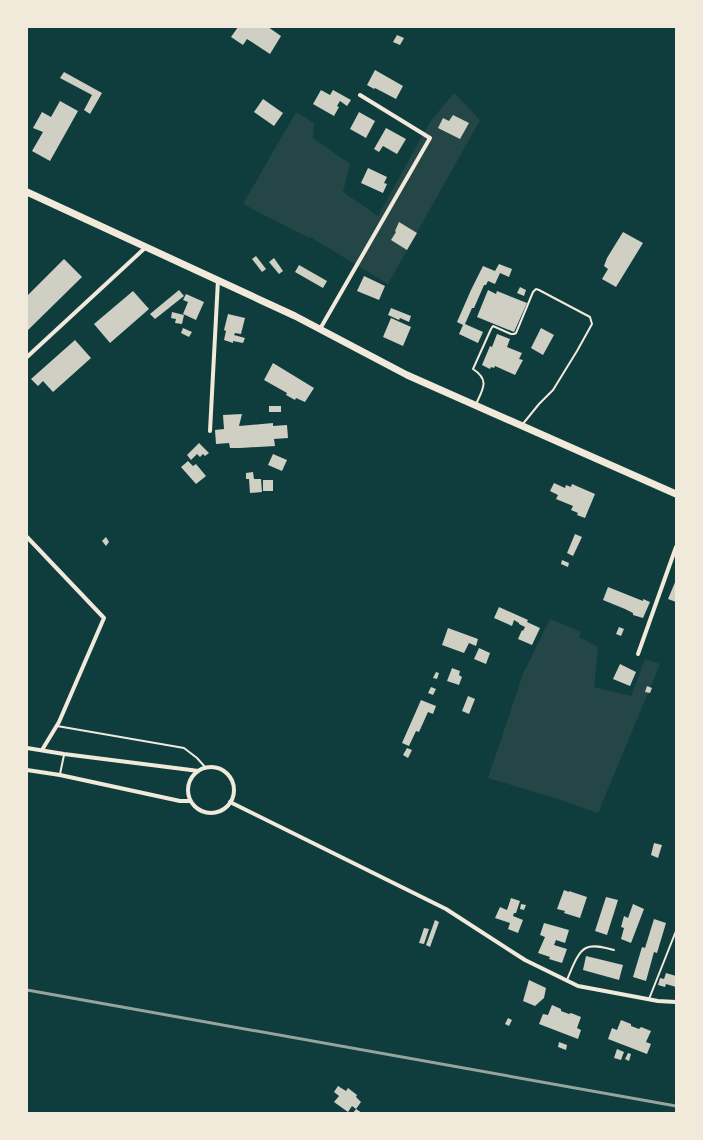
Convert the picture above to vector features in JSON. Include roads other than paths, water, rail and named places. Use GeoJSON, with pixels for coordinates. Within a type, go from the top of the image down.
{"type":"FeatureCollection","features":[{"type":"Feature","properties":{"kind":"main road"},"geometry":{"type":"LineString","coordinates":[[27,192],[295,316],[407,375],[676,494]]}},
{"type":"Feature","properties":{"kind":"street"},"geometry":{"type":"LineString","coordinates":[[320,329],[430,138],[360,95]]}},
{"type":"Feature","properties":{"kind":"street"},"geometry":{"type":"LineString","coordinates":[[27,357],[146,247]]}},
{"type":"Feature","properties":{"kind":"street"},"geometry":{"type":"LineString","coordinates":[[210,431],[218,280]]}},
{"type":"Feature","properties":{"kind":"street"},"geometry":{"type":"LineString","coordinates":[[27,537],[104,618],[57,726],[42,750]]}},
{"type":"Feature","properties":{"kind":"street"},"geometry":{"type":"LineString","coordinates":[[638,654],[676,547]]}},
{"type":"Feature","properties":{"kind":"street"},"geometry":{"type":"LineString","coordinates":[[27,748],[198,771]]}},
{"type":"Feature","properties":{"kind":"street"},"geometry":{"type":"LineString","coordinates":[[206,768],[221,770],[227,774],[232,780],[234,788],[233,795],[226,807],[214,813],[200,811],[190,801],[188,795],[189,782],[193,776],[198,771],[206,768]]}},
{"type":"Feature","properties":{"kind":"street"},"geometry":{"type":"LineString","coordinates":[[27,770],[60,775],[180,801],[190,801]]}},
{"type":"Feature","properties":{"kind":"street"},"geometry":{"type":"LineString","coordinates":[[230,802],[446,909],[524,960],[578,986],[658,1001],[676,1002]]}},
{"type":"Feature","properties":{"kind":"lane"},"geometry":{"type":"LineString","coordinates":[[476,406],[484,386],[484,381],[481,375],[473,369],[491,329],[493,326],[511,334],[516,333],[533,292],[536,289],[539,290],[590,317],[592,324],[553,390],[539,404],[522,426]]}},
{"type":"Feature","properties":{"kind":"lane"},"geometry":{"type":"LineString","coordinates":[[57,726],[184,748],[197,758],[206,768]]}},
{"type":"Feature","properties":{"kind":"lane"},"geometry":{"type":"LineString","coordinates":[[60,775],[64,754]]}},
{"type":"Feature","properties":{"kind":"lane"},"geometry":{"type":"LineString","coordinates":[[649,999],[676,931]]}},
{"type":"Feature","properties":{"kind":"lane"},"geometry":{"type":"LineString","coordinates":[[567,980],[579,955],[586,947],[597,946],[614,950]]}},
{"type":"Feature","properties":{"kind":"railway"},"geometry":{"type":"LineString","coordinates":[[27,990],[676,1106]]}}]}
